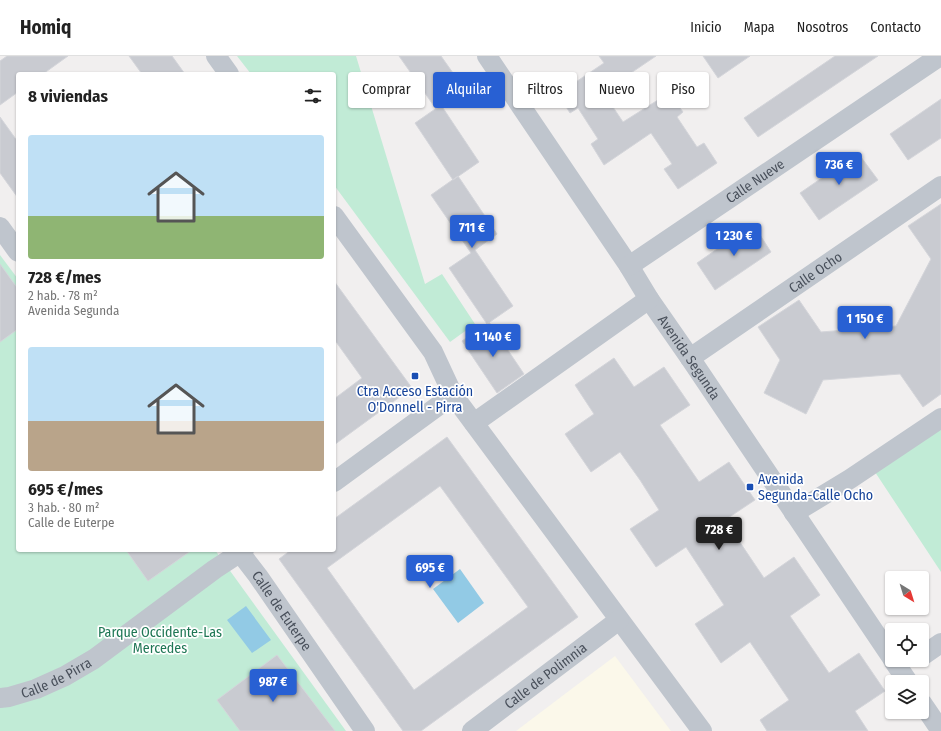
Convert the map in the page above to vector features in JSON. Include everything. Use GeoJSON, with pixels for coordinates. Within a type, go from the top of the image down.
{"type":"FeatureCollection","features":[{"type":"Feature","properties":{"kind":"street"},"geometry":{"type":"LineString","coordinates":[[216,56],[228,72]]}},
{"type":"Feature","properties":{"kind":"street","name":"Avenida Segunda"},"geometry":{"type":"LineString","coordinates":[[487,56],[794,513],[885,642]]}},
{"type":"Feature","properties":{"kind":"street","name":"Calle Nueve"},"geometry":{"type":"LineString","coordinates":[[629,266],[940,56]]}},
{"type":"Feature","properties":{"kind":"street","name":"Calle Ocho"},"geometry":{"type":"LineString","coordinates":[[690,358],[941,186]]}},
{"type":"Feature","properties":{"kind":"street"},"geometry":{"type":"LineString","coordinates":[[336,219],[434,352],[453,395],[702,731]]}},
{"type":"Feature","properties":{"kind":"street"},"geometry":{"type":"LineString","coordinates":[[0,228],[16,249]]}},
{"type":"Feature","properties":{"kind":"street"},"geometry":{"type":"LineString","coordinates":[[474,423],[649,299]]}},
{"type":"Feature","properties":{"kind":"street"},"geometry":{"type":"LineString","coordinates":[[336,481],[453,395]]}},
{"type":"Feature","properties":{"kind":"street"},"geometry":{"type":"LineString","coordinates":[[794,513],[850,479],[941,418]]}},
{"type":"Feature","properties":{"kind":"street","name":"Calle de Pirra"},"geometry":{"type":"LineString","coordinates":[[0,698],[9,697],[36,689],[65,676],[94,658],[240,552]]}},
{"type":"Feature","properties":{"kind":"street","name":"Calle de Euterpe"},"geometry":{"type":"LineString","coordinates":[[242,552],[365,731]]}},
{"type":"Feature","properties":{"kind":"street","name":"Calle de Polimnia"},"geometry":{"type":"LineString","coordinates":[[474,730],[619,620]]}},
{"type":"Feature","properties":{"kind":"street"},"geometry":{"type":"LineString","coordinates":[[929,651],[941,643]]}},
{"type":"Feature","properties":{"kind":"street"},"geometry":{"type":"LineString","coordinates":[[929,713],[941,731]]}},
{"type":"Feature","properties":{"kind":"shaded area"},"geometry":{"type":"Polygon","coordinates":[[[615,656],[671,731],[516,731],[615,656]]]}},
{"type":"Feature","properties":{"kind":"green space"},"geometry":{"type":"Polygon","coordinates":[[[237,56],[356,56],[361,72],[348,72],[348,108],[372,108],[425,284],[442,274],[475,324],[450,342],[336,188],[336,72],[249,72],[237,56]]]}},
{"type":"Feature","properties":{"kind":"green space","name":"Parque Occidente-Las Mercedes"},"geometry":{"type":"Polygon","coordinates":[[[0,255],[16,276],[16,552],[216,552],[346,731],[0,731],[0,255]]]}},
{"type":"Feature","properties":{"kind":"green space"},"geometry":{"type":"Polygon","coordinates":[[[941,428],[941,572],[875,472],[941,428]]]}},
{"type":"Feature","properties":{"kind":"water"},"geometry":{"type":"Polygon","coordinates":[[[460,569],[484,603],[458,623],[433,589],[460,569]]]}},
{"type":"Feature","properties":{"kind":"water"},"geometry":{"type":"Polygon","coordinates":[[[246,606],[271,640],[252,653],[227,620],[246,606]]]}},
{"type":"Feature","properties":{"kind":"building"},"geometry":{"type":"Polygon","coordinates":[[[7,56],[68,56],[46,72],[16,72],[16,93],[0,105],[0,61],[7,56]]]}},
{"type":"Feature","properties":{"kind":"building"},"geometry":{"type":"Polygon","coordinates":[[[129,56],[172,56],[184,72],[141,72],[129,56]]]}},
{"type":"Feature","properties":{"kind":"building"},"geometry":{"type":"Polygon","coordinates":[[[399,56],[441,56],[452,72],[433,72],[433,105],[425,93],[425,72],[410,72],[399,56]]]}},
{"type":"Feature","properties":{"kind":"building"},"geometry":{"type":"Polygon","coordinates":[[[599,56],[656,56],[632,72],[591,72],[604,63],[599,56]]]}},
{"type":"Feature","properties":{"kind":"building"},"geometry":{"type":"Polygon","coordinates":[[[703,56],[750,56],[718,78],[703,56]]]}},
{"type":"Feature","properties":{"kind":"building"},"geometry":{"type":"Polygon","coordinates":[[[835,56],[878,56],[758,137],[744,118],[835,56]]]}},
{"type":"Feature","properties":{"kind":"building"},"geometry":{"type":"Polygon","coordinates":[[[585,76],[585,108],[614,108],[623,122],[645,108],[649,108],[649,106],[657,101],[657,108],[680,108],[683,112],[677,117],[697,147],[704,143],[717,163],[678,189],[664,169],[672,164],[651,133],[604,165],[591,144],[598,139],[578,108],[570,113],[567,108],[577,108],[577,81],[585,76]]]}},
{"type":"Feature","properties":{"kind":"building"},"geometry":{"type":"Polygon","coordinates":[[[941,99],[941,138],[908,160],[890,134],[941,99]]]}},
{"type":"Feature","properties":{"kind":"building"},"geometry":{"type":"Polygon","coordinates":[[[437,108],[443,108],[479,162],[453,180],[415,123],[437,108]]]}},
{"type":"Feature","properties":{"kind":"building"},"geometry":{"type":"Polygon","coordinates":[[[0,117],[16,139],[16,195],[0,173],[0,117]]]}},
{"type":"Feature","properties":{"kind":"building"},"geometry":{"type":"Polygon","coordinates":[[[858,153],[878,180],[819,220],[800,193],[858,153]]]}},
{"type":"Feature","properties":{"kind":"building"},"geometry":{"type":"Polygon","coordinates":[[[458,176],[497,234],[475,250],[513,306],[487,324],[449,268],[471,253],[431,195],[458,176]]]}},
{"type":"Feature","properties":{"kind":"building"},"geometry":{"type":"Polygon","coordinates":[[[941,204],[941,394],[923,407],[900,374],[823,380],[806,414],[764,393],[780,360],[758,327],[799,300],[821,332],[896,326],[931,259],[908,226],[941,204]]]}},
{"type":"Feature","properties":{"kind":"building"},"geometry":{"type":"Polygon","coordinates":[[[753,224],[771,252],[715,290],[697,263],[753,224]]]}},
{"type":"Feature","properties":{"kind":"building"},"geometry":{"type":"Polygon","coordinates":[[[0,264],[16,286],[16,330],[0,342],[0,264]]]}},
{"type":"Feature","properties":{"kind":"building"},"geometry":{"type":"Polygon","coordinates":[[[336,284],[412,388],[336,444],[336,398],[362,378],[336,342],[336,284]]]}},
{"type":"Feature","properties":{"kind":"building"},"geometry":{"type":"Polygon","coordinates":[[[489,322],[524,374],[497,393],[462,341],[489,322]]]}},
{"type":"Feature","properties":{"kind":"building"},"geometry":{"type":"Polygon","coordinates":[[[614,358],[634,387],[664,367],[690,405],[660,425],[699,482],[729,462],[755,500],[725,520],[764,578],[794,557],[820,595],[790,616],[829,673],[859,653],[885,691],[855,711],[868,731],[767,731],[760,720],[789,700],[750,642],[721,663],[695,624],[724,605],[686,547],[656,567],[630,529],[659,510],[620,452],[591,472],[565,434],[594,414],[575,385],[614,358]]]}},
{"type":"Feature","properties":{"kind":"building"},"geometry":{"type":"Polygon","coordinates":[[[447,437],[578,617],[421,731],[403,731],[279,559],[288,552],[336,552],[336,518],[447,437]],[[440,486],[327,568],[414,690],[528,607],[440,486]]]}},
{"type":"Feature","properties":{"kind":"building"},"geometry":{"type":"Polygon","coordinates":[[[127,552],[189,552],[148,581],[127,552]]]}},
{"type":"Feature","properties":{"kind":"building"},"geometry":{"type":"Polygon","coordinates":[[[277,655],[335,731],[240,731],[217,700],[277,655]]]}},
{"type":"Feature","properties":{"kind":"place","name":"Ctra Acceso Estación O'Donnell - Pirra"},"geometry":{"type":"Point","coordinates":[415,376]}},
{"type":"Feature","properties":{"kind":"place","name":"Avenida Segunda-Calle Ocho"},"geometry":{"type":"Point","coordinates":[750,487]}}]}
